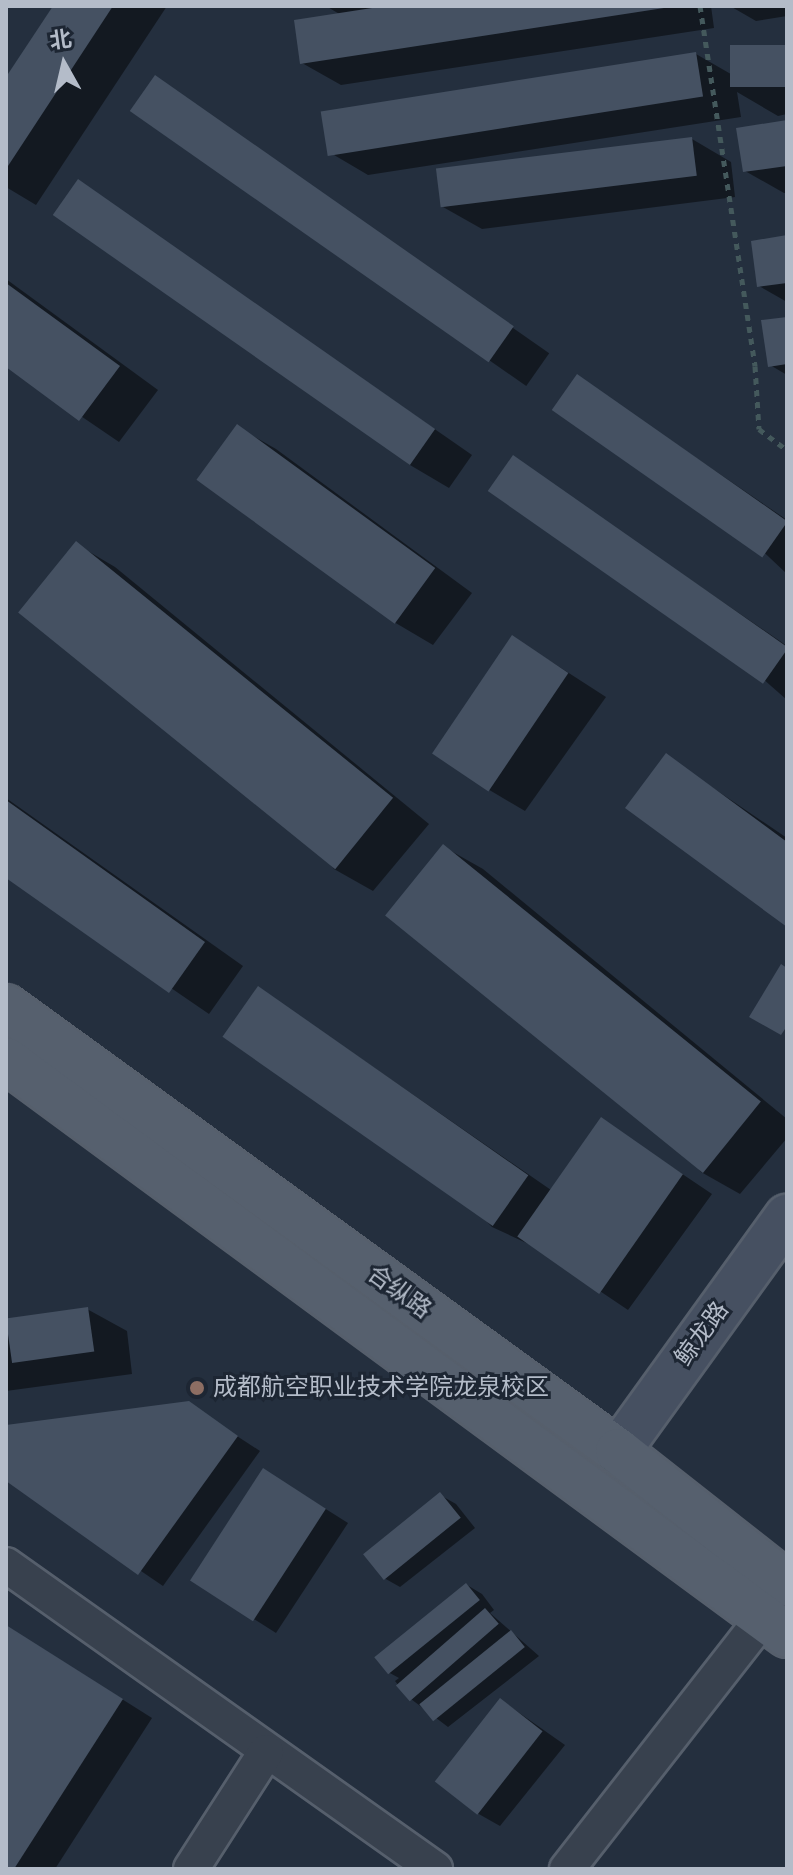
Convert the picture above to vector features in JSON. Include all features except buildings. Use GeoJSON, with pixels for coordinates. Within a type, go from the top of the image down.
{"type":"FeatureCollection","features":[{"type":"Feature","properties":{"kind":"main road","name":"合纵路"},"geometry":{"type":"LineString","coordinates":[[6,1007],[618,1451],[781,1606]]}},
{"type":"Feature","properties":{"kind":"main road","name":"合纵路"},"geometry":{"type":"LineString","coordinates":[[6,1060],[781,1606]]}},
{"type":"Feature","properties":{"kind":"street","name":"鲸龙路"},"geometry":{"type":"LineString","coordinates":[[618,1451],[787,1217]]}},
{"type":"Feature","properties":{"kind":"street"},"geometry":{"type":"LineString","coordinates":[[6,1565],[435,1869]]}},
{"type":"Feature","properties":{"kind":"street"},"geometry":{"type":"LineString","coordinates":[[567,1869],[781,1606]]}},
{"type":"Feature","properties":{"kind":"street"},"geometry":{"type":"LineString","coordinates":[[191,1869],[266,1752]]}},
{"type":"Feature","properties":{"kind":"path"},"geometry":{"type":"LineString","coordinates":[[700,6],[755,366],[759,429],[787,450]]}},
{"type":"Feature","properties":{"kind":"place","name":"成都航空职业技术学院龙泉校区"},"geometry":{"type":"Point","coordinates":[197,1388]}}]}
